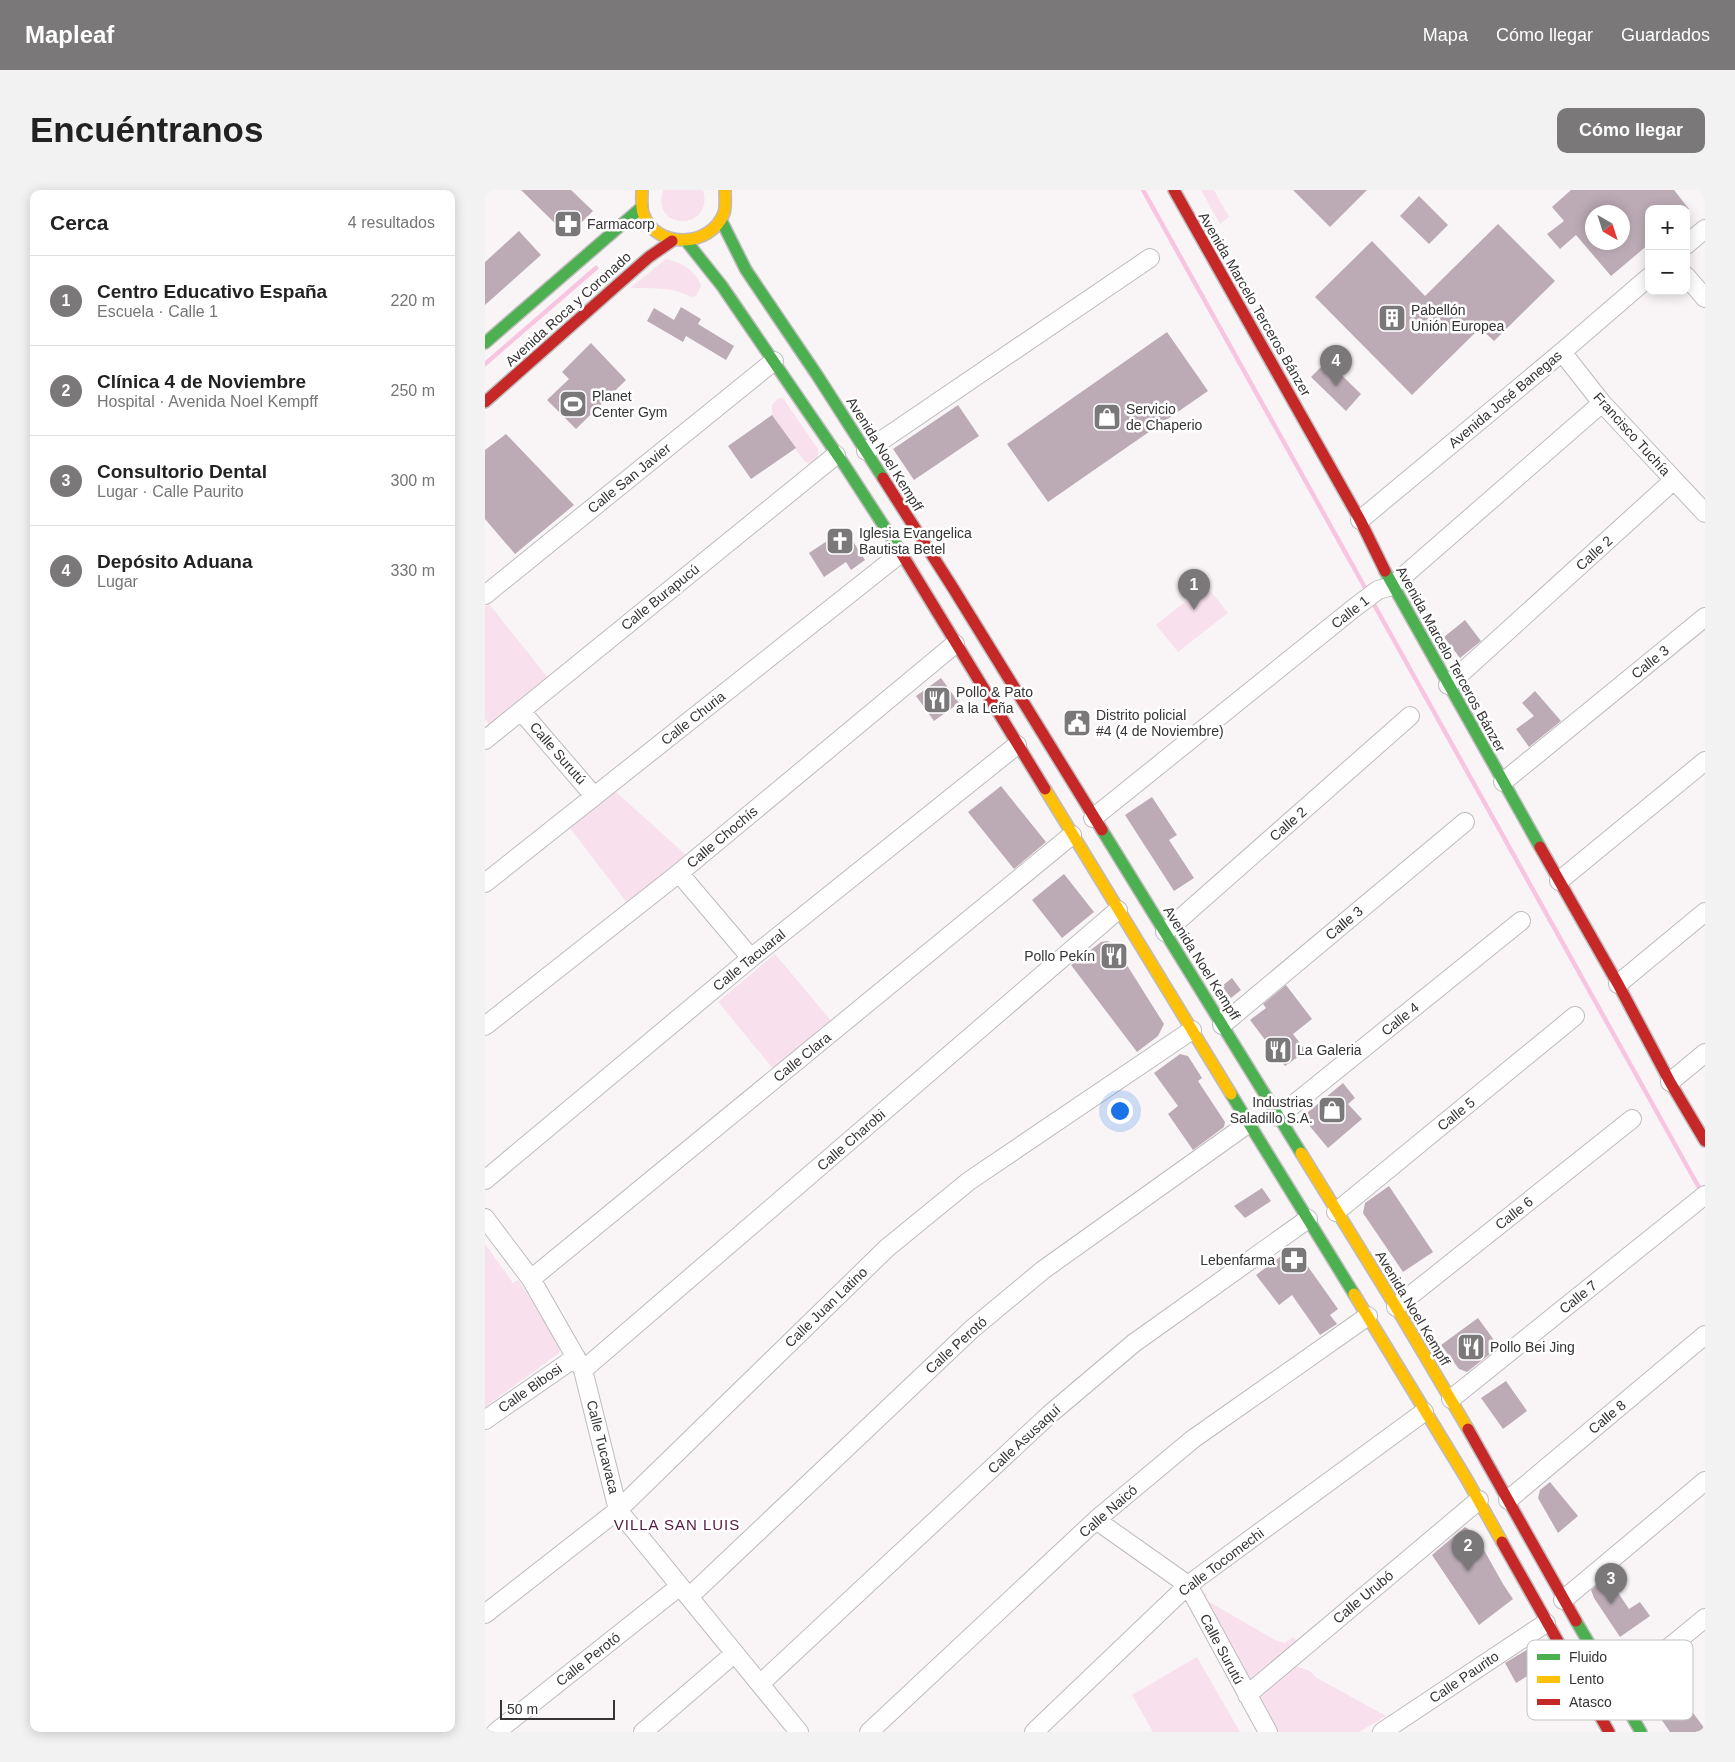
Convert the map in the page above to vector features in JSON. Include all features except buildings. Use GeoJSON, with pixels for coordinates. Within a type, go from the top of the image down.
{"type":"FeatureCollection","features":[{"type":"Feature","properties":{"kind":"main road"},"geometry":{"type":"LineString","coordinates":[[642,190],[642,207],[650,226],[660,235],[673,241],[687,242],[700,238],[712,231],[721,220],[726,206],[726,191]]}},
{"type":"Feature","properties":{"kind":"main road","name":"Avenida Marcelo Terceros Bánzer"},"geometry":{"type":"LineString","coordinates":[[1174,190],[1360,520],[1385,588],[1448,685],[1618,984],[1670,1082],[1705,1141]]}},
{"type":"Feature","properties":{"kind":"main road","name":"Avenida Roca y Coronado"},"geometry":{"type":"LineString","coordinates":[[485,343],[642,207]]}},
{"type":"Feature","properties":{"kind":"main road","name":"Avenida Noel Kempff"},"geometry":{"type":"LineString","coordinates":[[721,220],[746,270],[866,451],[953,588],[1451,1399],[1526,1531],[1552,1596],[1582,1640]]}},
{"type":"Feature","properties":{"kind":"main road","name":"Avenida Roca y Coronado"},"geometry":{"type":"LineString","coordinates":[[485,402],[649,256],[673,241]]}},
{"type":"Feature","properties":{"kind":"main road"},"geometry":{"type":"LineString","coordinates":[[687,242],[722,286],[774,361],[901,553],[1466,1478],[1556,1640]]}},
{"type":"Feature","properties":{"kind":"main road"},"geometry":{"type":"LineString","coordinates":[[774,361],[785,363],[791,368]]}},
{"type":"Feature","properties":{"kind":"main road"},"geometry":{"type":"LineString","coordinates":[[813,391],[847,422]]}},
{"type":"Feature","properties":{"kind":"main road"},"geometry":{"type":"LineString","coordinates":[[840,460],[888,515],[893,517],[899,516],[904,512]]}},
{"type":"Feature","properties":{"kind":"main road"},"geometry":{"type":"LineString","coordinates":[[901,553],[907,549],[914,548],[920,551],[953,588]]}},
{"type":"Feature","properties":{"kind":"main road"},"geometry":{"type":"LineString","coordinates":[[1021,751],[1072,808],[1083,815],[1093,818],[1094,844],[1115,906]]}},
{"type":"Feature","properties":{"kind":"main road"},"geometry":{"type":"LineString","coordinates":[[1226,1030],[1249,1091]]}},
{"type":"Feature","properties":{"kind":"main road"},"geometry":{"type":"LineString","coordinates":[[1249,1124],[1254,1114],[1253,1106]]}},
{"type":"Feature","properties":{"kind":"main road"},"geometry":{"type":"LineString","coordinates":[[1249,1124],[1271,1134]]}},
{"type":"Feature","properties":{"kind":"main road"},"geometry":{"type":"LineString","coordinates":[[1284,1148],[1312,1188],[1327,1196]]}},
{"type":"Feature","properties":{"kind":"main road"},"geometry":{"type":"LineString","coordinates":[[1381,1337],[1405,1357]]}},
{"type":"Feature","properties":{"kind":"main road"},"geometry":{"type":"LineString","coordinates":[[1428,1385],[1434,1392],[1451,1399],[1450,1422]]}},
{"type":"Feature","properties":{"kind":"main road"},"geometry":{"type":"LineString","coordinates":[[1459,1445],[1466,1460],[1466,1478]]}},
{"type":"Feature","properties":{"kind":"main road"},"geometry":{"type":"LineString","coordinates":[[1526,1531],[1531,1560],[1552,1596],[1546,1623]]}},
{"type":"Feature","properties":{"kind":"main road"},"geometry":{"type":"LineString","coordinates":[[1546,1623],[1559,1628],[1565,1633]]}},
{"type":"Feature","properties":{"kind":"main road"},"geometry":{"type":"LineString","coordinates":[[1602,1720],[1609,1732]]}},
{"type":"Feature","properties":{"kind":"main road","name":"Avenida Noel Kempff"},"geometry":{"type":"LineString","coordinates":[[1634,1720],[1641,1732]]}},
{"type":"Feature","properties":{"kind":"street"},"geometry":{"type":"LineString","coordinates":[[1690,242],[1705,229]]}},
{"type":"Feature","properties":{"kind":"street"},"geometry":{"type":"LineString","coordinates":[[866,451],[1150,258]]}},
{"type":"Feature","properties":{"kind":"street","name":"Avenida José Banegas"},"geometry":{"type":"LineString","coordinates":[[1360,520],[1645,280]]}},
{"type":"Feature","properties":{"kind":"street"},"geometry":{"type":"LineString","coordinates":[[1690,281],[1705,298]]}},
{"type":"Feature","properties":{"kind":"street","name":"Francisco Tuchía"},"geometry":{"type":"LineString","coordinates":[[1562,352],[1602,403],[1705,513]]}},
{"type":"Feature","properties":{"kind":"street","name":"Calle San Javier"},"geometry":{"type":"LineString","coordinates":[[485,595],[774,361]]}},
{"type":"Feature","properties":{"kind":"street","name":"Calle 1"},"geometry":{"type":"LineString","coordinates":[[1093,818],[1354,608],[1385,588],[1602,403]]}},
{"type":"Feature","properties":{"kind":"street","name":"Calle Burapucú"},"geometry":{"type":"LineString","coordinates":[[485,740],[840,460]]}},
{"type":"Feature","properties":{"kind":"street","name":"Calle 2"},"geometry":{"type":"LineString","coordinates":[[1448,685],[1674,480]]}},
{"type":"Feature","properties":{"kind":"street","name":"Calle Churia"},"geometry":{"type":"LineString","coordinates":[[485,883],[901,553]]}},
{"type":"Feature","properties":{"kind":"street","name":"Calle 3"},"geometry":{"type":"LineString","coordinates":[[1503,782],[1705,617]]}},
{"type":"Feature","properties":{"kind":"street","name":"Calle Chochís"},"geometry":{"type":"LineString","coordinates":[[485,1026],[679,873],[955,644]]}},
{"type":"Feature","properties":{"kind":"street","name":"Calle Surutú"},"geometry":{"type":"LineString","coordinates":[[521,711],[594,796]]}},
{"type":"Feature","properties":{"kind":"street","name":"Calle 2"},"geometry":{"type":"LineString","coordinates":[[1165,932],[1410,716]]}},
{"type":"Feature","properties":{"kind":"street","name":"Calle Tacuaral"},"geometry":{"type":"LineString","coordinates":[[485,1180],[751,958],[1021,751]]}},
{"type":"Feature","properties":{"kind":"street"},"geometry":{"type":"LineString","coordinates":[[1559,881],[1705,761]]}},
{"type":"Feature","properties":{"kind":"street","name":"Calle 3"},"geometry":{"type":"LineString","coordinates":[[1226,1030],[1465,822]]}},
{"type":"Feature","properties":{"kind":"street","name":"Calle Clara"},"geometry":{"type":"LineString","coordinates":[[531,1279],[1072,835]]}},
{"type":"Feature","properties":{"kind":"street"},"geometry":{"type":"LineString","coordinates":[[679,873],[751,958]]}},
{"type":"Feature","properties":{"kind":"street","name":"Calle Charobi"},"geometry":{"type":"LineString","coordinates":[[579,1363],[1115,906]]}},
{"type":"Feature","properties":{"kind":"street"},"geometry":{"type":"LineString","coordinates":[[1618,984],[1705,912]]}},
{"type":"Feature","properties":{"kind":"street","name":"Calle 4"},"geometry":{"type":"LineString","coordinates":[[1278,1117],[1521,920]]}},
{"type":"Feature","properties":{"kind":"street","name":"Calle 5"},"geometry":{"type":"LineString","coordinates":[[1336,1212],[1575,1016]]}},
{"type":"Feature","properties":{"kind":"street","name":"Calle Juan Latino"},"geometry":{"type":"LineString","coordinates":[[485,1614],[618,1510],[887,1248],[969,1182],[1192,1030]]}},
{"type":"Feature","properties":{"kind":"street"},"geometry":{"type":"LineString","coordinates":[[1670,1082],[1705,1053]]}},
{"type":"Feature","properties":{"kind":"street","name":"Calle 6"},"geometry":{"type":"LineString","coordinates":[[1395,1307],[1633,1119]]}},
{"type":"Feature","properties":{"kind":"street","name":"Calle Perotó"},"geometry":{"type":"LineString","coordinates":[[496,1732],[685,1591],[972,1329],[1043,1270],[1249,1124]]}},
{"type":"Feature","properties":{"kind":"street","name":"Calle 7"},"geometry":{"type":"LineString","coordinates":[[1451,1399],[1698,1201]]}},
{"type":"Feature","properties":{"kind":"street","name":"Calle Tucavaca"},"geometry":{"type":"LineString","coordinates":[[485,1218],[531,1279],[579,1363],[618,1510],[799,1732]]}},
{"type":"Feature","properties":{"kind":"street","name":"Calle Asusaquí"},"geometry":{"type":"LineString","coordinates":[[760,1684],[1050,1414],[1133,1343],[1308,1219]]}},
{"type":"Feature","properties":{"kind":"street","name":"Calle Naicó"},"geometry":{"type":"LineString","coordinates":[[869,1732],[1096,1520],[1193,1439],[1368,1316]]}},
{"type":"Feature","properties":{"kind":"street","name":"Calle 8"},"geometry":{"type":"LineString","coordinates":[[1508,1500],[1705,1335]]}},
{"type":"Feature","properties":{"kind":"street","name":"Calle Bibosi"},"geometry":{"type":"LineString","coordinates":[[485,1420],[579,1363]]}},
{"type":"Feature","properties":{"kind":"street","name":"Calle Tocomechi"},"geometry":{"type":"LineString","coordinates":[[1034,1732],[1188,1585],[1424,1412]]}},
{"type":"Feature","properties":{"kind":"street"},"geometry":{"type":"LineString","coordinates":[[1552,1596],[1705,1480]]}},
{"type":"Feature","properties":{"kind":"street","name":"Calle Urubó"},"geometry":{"type":"LineString","coordinates":[[1247,1694],[1479,1500]]}},
{"type":"Feature","properties":{"kind":"street","name":"Calle Surutú"},"geometry":{"type":"LineString","coordinates":[[1096,1520],[1188,1585],[1268,1732]]}},
{"type":"Feature","properties":{"kind":"street"},"geometry":{"type":"LineString","coordinates":[[1678,1640],[1705,1618]]}},
{"type":"Feature","properties":{"kind":"street","name":"Calle Paurito"},"geometry":{"type":"LineString","coordinates":[[1381,1732],[1546,1623]]}},
{"type":"Feature","properties":{"kind":"street"},"geometry":{"type":"LineString","coordinates":[[643,1732],[735,1653]]}},
{"type":"Feature","properties":{"kind":"shaded area"},"geometry":{"type":"Polygon","coordinates":[[[663,190],[703,190],[704,203],[700,213],[692,219],[683,221],[673,219],[665,213],[661,204],[663,190]]]}},
{"type":"Feature","properties":{"kind":"shaded area"},"geometry":{"type":"Polygon","coordinates":[[[1201,190],[1214,190],[1229,217],[1220,224],[1201,190]]]}},
{"type":"Feature","properties":{"kind":"shaded area"},"geometry":{"type":"Polygon","coordinates":[[[666,259],[683,265],[692,271],[701,286],[696,296],[691,297],[676,291],[654,288],[630,288],[666,259]]]}},
{"type":"Feature","properties":{"kind":"shaded area"},"geometry":{"type":"Polygon","coordinates":[[[778,398],[783,398],[818,449],[818,458],[810,464],[804,461],[772,415],[772,405],[778,398]]]}},
{"type":"Feature","properties":{"kind":"shaded area"},"geometry":{"type":"Polygon","coordinates":[[[1206,585],[1228,613],[1178,652],[1156,625],[1206,585]]]}},
{"type":"Feature","properties":{"kind":"shaded area"},"geometry":{"type":"Polygon","coordinates":[[[489,604],[549,679],[490,726],[485,719],[485,607],[489,604]]]}},
{"type":"Feature","properties":{"kind":"shaded area"},"geometry":{"type":"Polygon","coordinates":[[[615,791],[686,855],[628,904],[570,828],[615,791]]]}},
{"type":"Feature","properties":{"kind":"shaded area"},"geometry":{"type":"Polygon","coordinates":[[[775,954],[833,1023],[775,1071],[718,1002],[775,954]]]}},
{"type":"Feature","properties":{"kind":"shaded area"},"geometry":{"type":"Polygon","coordinates":[[[485,1244],[513,1283],[518,1280],[540,1313],[560,1349],[559,1353],[485,1407],[485,1244]]]}},
{"type":"Feature","properties":{"kind":"shaded area"},"geometry":{"type":"Polygon","coordinates":[[[1201,1592],[1207,1594],[1206,1600],[1275,1640],[1285,1643],[1293,1637],[1299,1643],[1255,1678],[1249,1679],[1239,1671],[1201,1592]]]}},
{"type":"Feature","properties":{"kind":"shaded area"},"geometry":{"type":"Polygon","coordinates":[[[1197,1657],[1240,1732],[1153,1732],[1132,1695],[1197,1657]]]}},
{"type":"Feature","properties":{"kind":"shaded area"},"geometry":{"type":"Polygon","coordinates":[[[1292,1665],[1310,1671],[1317,1678],[1386,1716],[1359,1732],[1277,1732],[1261,1708],[1261,1695],[1269,1683],[1292,1665]]]}},
{"type":"Feature","properties":{"kind":"waterway"},"geometry":{"type":"LineString","coordinates":[[1143,190],[1368,593]]}},
{"type":"Feature","properties":{"kind":"waterway"},"geometry":{"type":"LineString","coordinates":[[485,364],[596,268]]}},
{"type":"Feature","properties":{"kind":"waterway"},"geometry":{"type":"LineString","coordinates":[[1371,599],[1702,1193]]}},
{"type":"Feature","properties":{"kind":"traffic: fast"},"geometry":{"type":"LineString","coordinates":[[485,343],[642,207]]}},
{"type":"Feature","properties":{"kind":"traffic: fast"},"geometry":{"type":"LineString","coordinates":[[721,220],[746,270],[817,375],[883,478]]}},
{"type":"Feature","properties":{"kind":"traffic: fast"},"geometry":{"type":"LineString","coordinates":[[687,242],[722,286],[845,466],[900,551]]}},
{"type":"Feature","properties":{"kind":"traffic: fast"},"geometry":{"type":"LineString","coordinates":[[1385,571],[1540,847]]}},
{"type":"Feature","properties":{"kind":"traffic: fast"},"geometry":{"type":"LineString","coordinates":[[1102,830],[1301,1153]]}},
{"type":"Feature","properties":{"kind":"traffic: fast"},"geometry":{"type":"LineString","coordinates":[[1231,1094],[1354,1294]]}},
{"type":"Feature","properties":{"kind":"traffic: fast"},"geometry":{"type":"LineString","coordinates":[[1576,1621],[1587,1640]]}},
{"type":"Feature","properties":{"kind":"traffic: fast"},"geometry":{"type":"LineString","coordinates":[[1634,1720],[1641,1732]]}},
{"type":"Feature","properties":{"kind":"traffic: slow"},"geometry":{"type":"LineString","coordinates":[[642,190],[642,211],[649,225],[659,234],[683,240],[696,238],[708,233],[717,225],[725,211],[725,190]]}},
{"type":"Feature","properties":{"kind":"traffic: slow"},"geometry":{"type":"LineString","coordinates":[[1045,789],[1231,1094]]}},
{"type":"Feature","properties":{"kind":"traffic: slow"},"geometry":{"type":"LineString","coordinates":[[1301,1153],[1396,1307],[1468,1429]]}},
{"type":"Feature","properties":{"kind":"traffic: slow"},"geometry":{"type":"LineString","coordinates":[[1354,1294],[1466,1478],[1502,1542]]}},
{"type":"Feature","properties":{"kind":"traffic: jam"},"geometry":{"type":"LineString","coordinates":[[1174,190],[1360,520],[1385,571]]}},
{"type":"Feature","properties":{"kind":"traffic: jam"},"geometry":{"type":"LineString","coordinates":[[485,402],[649,257],[672,241]]}},
{"type":"Feature","properties":{"kind":"traffic: jam"},"geometry":{"type":"LineString","coordinates":[[883,478],[1102,830]]}},
{"type":"Feature","properties":{"kind":"traffic: jam"},"geometry":{"type":"LineString","coordinates":[[900,551],[1045,789]]}},
{"type":"Feature","properties":{"kind":"traffic: jam"},"geometry":{"type":"LineString","coordinates":[[1540,847],[1618,984],[1670,1082],[1705,1141]]}},
{"type":"Feature","properties":{"kind":"traffic: jam"},"geometry":{"type":"LineString","coordinates":[[1468,1429],[1576,1621]]}},
{"type":"Feature","properties":{"kind":"traffic: jam"},"geometry":{"type":"LineString","coordinates":[[1502,1542],[1557,1640]]}},
{"type":"Feature","properties":{"kind":"traffic: jam"},"geometry":{"type":"LineString","coordinates":[[1602,1720],[1609,1732]]}},
{"type":"Feature","properties":{"kind":"place","name":"Farmacorp"},"geometry":{"type":"Point","coordinates":[568,224]}},
{"type":"Feature","properties":{"kind":"place","name":"Pabellón Unión Europea"},"geometry":{"type":"Point","coordinates":[1392,318]}},
{"type":"Feature","properties":{"kind":"place","name":"Depósito Aduana"},"geometry":{"type":"Point","coordinates":[1336,386]}},
{"type":"Feature","properties":{"kind":"place","name":"Planet Center Gym"},"geometry":{"type":"Point","coordinates":[573,404]}},
{"type":"Feature","properties":{"kind":"place","name":"Servicio de Chaperio"},"geometry":{"type":"Point","coordinates":[1107,417]}},
{"type":"Feature","properties":{"kind":"place","name":"Iglesia Evangelica Bautista Betel"},"geometry":{"type":"Point","coordinates":[840,541]}},
{"type":"Feature","properties":{"kind":"place","name":"Centro Educativo España"},"geometry":{"type":"Point","coordinates":[1194,610]}},
{"type":"Feature","properties":{"kind":"place","name":"Pollo & Pato a la Leña"},"geometry":{"type":"Point","coordinates":[937,700]}},
{"type":"Feature","properties":{"kind":"place","name":"Distrito policial #4 (4 de Noviembre)"},"geometry":{"type":"Point","coordinates":[1077,723]}},
{"type":"Feature","properties":{"kind":"place","name":"Pollo Pekín"},"geometry":{"type":"Point","coordinates":[1114,956]}},
{"type":"Feature","properties":{"kind":"place","name":"La Galeria"},"geometry":{"type":"Point","coordinates":[1278,1050]}},
{"type":"Feature","properties":{"kind":"place","name":"Industrias Saladillo S.A."},"geometry":{"type":"Point","coordinates":[1332,1110]}},
{"type":"Feature","properties":{"kind":"place","name":"Lebenfarma"},"geometry":{"type":"Point","coordinates":[1294,1260]}},
{"type":"Feature","properties":{"kind":"place","name":"Pollo Bei Jing"},"geometry":{"type":"Point","coordinates":[1471,1347]}},
{"type":"Feature","properties":{"kind":"place","name":"Clínica 4 de Noviembre"},"geometry":{"type":"Point","coordinates":[1468,1571]}},
{"type":"Feature","properties":{"kind":"place","name":"Consultorio Dental"},"geometry":{"type":"Point","coordinates":[1611,1604]}},
{"type":"Feature","properties":{"kind":"district","name":"VILLA SAN LUIS"},"geometry":{"type":"Point","coordinates":[677,1525]}}]}
